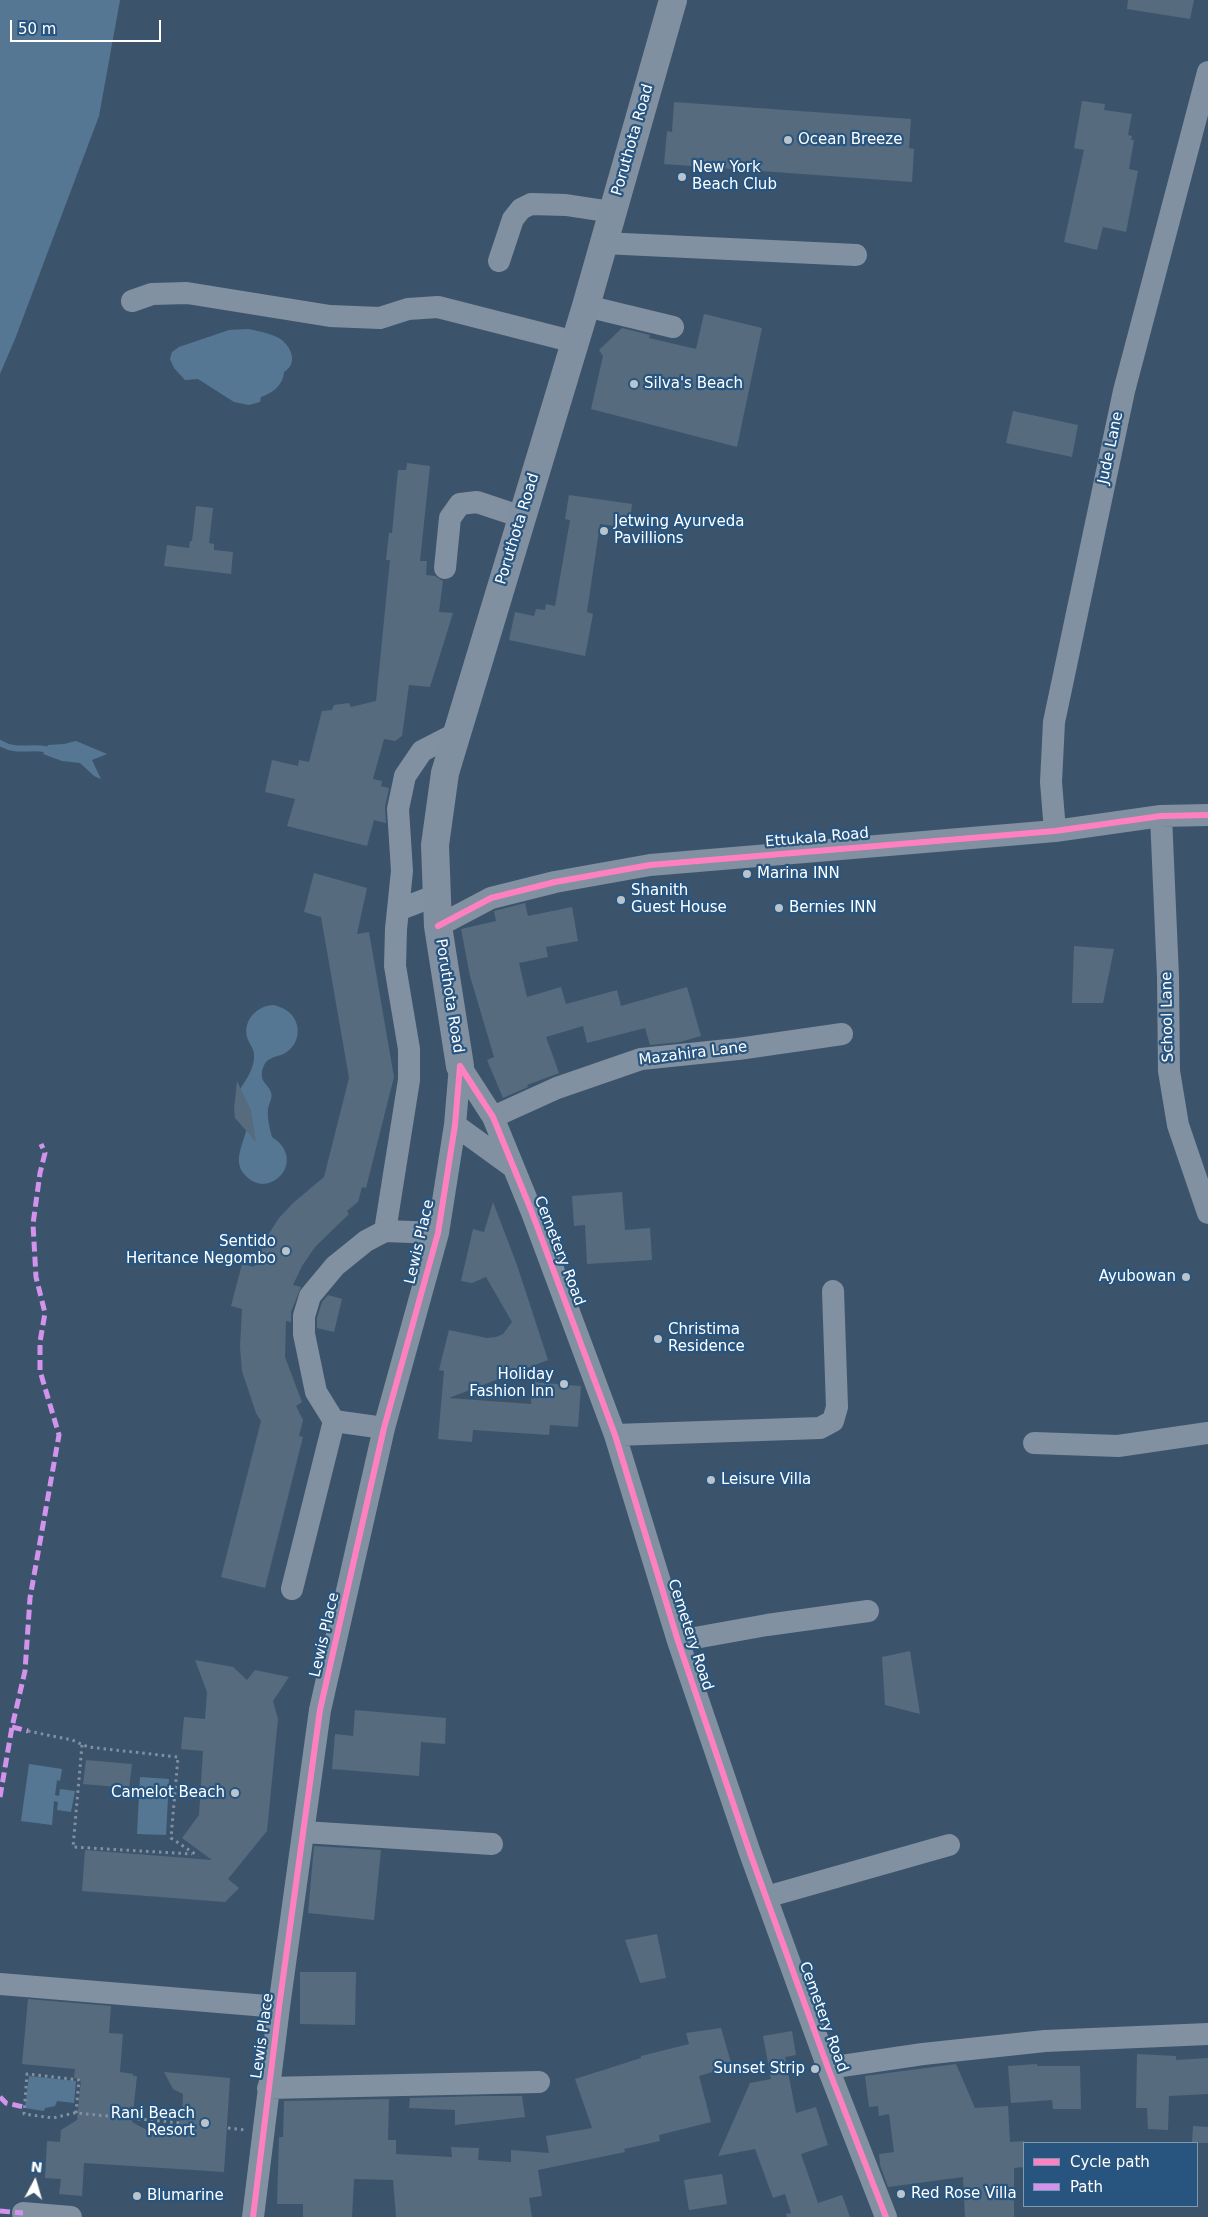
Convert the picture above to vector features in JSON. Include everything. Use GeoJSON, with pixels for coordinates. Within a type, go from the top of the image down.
{"type":"FeatureCollection","features":[{"type":"Feature","properties":{"kind":"main road","name":"Poruthota Road"},"geometry":{"type":"LineString","coordinates":[[460,1066],[438,926],[435,845],[445,773],[586,306],[673,0]]}},
{"type":"Feature","properties":{"kind":"street","name":"Jude Lane"},"geometry":{"type":"LineString","coordinates":[[1055,831],[1051,782],[1054,722],[1124,391],[1208,72]]}},
{"type":"Feature","properties":{"kind":"street"},"geometry":{"type":"LineString","coordinates":[[499,261],[513,218],[521,209],[531,204],[566,205],[612,212]]}},
{"type":"Feature","properties":{"kind":"street"},"geometry":{"type":"LineString","coordinates":[[603,243],[856,254]]}},
{"type":"Feature","properties":{"kind":"street"},"geometry":{"type":"LineString","coordinates":[[132,301],[152,294],[187,293],[330,316],[380,318],[408,309],[438,307],[575,342]]}},
{"type":"Feature","properties":{"kind":"street"},"geometry":{"type":"LineString","coordinates":[[586,306],[674,327]]}},
{"type":"Feature","properties":{"kind":"street"},"geometry":{"type":"LineString","coordinates":[[445,568],[450,518],[460,504],[477,502],[522,517]]}},
{"type":"Feature","properties":{"kind":"street"},"geometry":{"type":"LineString","coordinates":[[385,1231],[409,1080],[409,1049],[395,966],[402,871],[398,809],[405,776],[422,751],[456,733]]}},
{"type":"Feature","properties":{"kind":"street","name":"Ettukala Road"},"geometry":{"type":"LineString","coordinates":[[438,926],[492,898],[555,882],[650,864],[1055,831],[1161,816],[1208,815]]}},
{"type":"Feature","properties":{"kind":"street","name":"School Lane"},"geometry":{"type":"LineString","coordinates":[[1161,816],[1168,977],[1169,1071],[1178,1125],[1208,1213]]}},
{"type":"Feature","properties":{"kind":"street"},"geometry":{"type":"LineString","coordinates":[[398,910],[437,895]]}},
{"type":"Feature","properties":{"kind":"street","name":"Mazahira Lane"},"geometry":{"type":"LineString","coordinates":[[492,1117],[557,1088],[642,1059],[738,1049],[842,1034]]}},
{"type":"Feature","properties":{"kind":"street","name":"Cemetery Road"},"geometry":{"type":"LineString","coordinates":[[460,1066],[492,1117],[531,1210],[615,1435],[678,1641],[766,1897],[828,2068],[886,2217]]}},
{"type":"Feature","properties":{"kind":"street","name":"Lewis Place"},"geometry":{"type":"LineString","coordinates":[[253,2217],[268,2088],[320,1710],[384,1428],[438,1233],[454,1125],[460,1066]]}},
{"type":"Feature","properties":{"kind":"street"},"geometry":{"type":"LineString","coordinates":[[454,1125],[513,1167]]}},
{"type":"Feature","properties":{"kind":"street"},"geometry":{"type":"LineString","coordinates":[[292,1589],[334,1421],[316,1392],[304,1334],[304,1316],[310,1296],[335,1266],[366,1241],[385,1231],[438,1233]]}},
{"type":"Feature","properties":{"kind":"street"},"geometry":{"type":"LineString","coordinates":[[615,1435],[820,1428],[833,1421],[838,1407],[833,1291]]}},
{"type":"Feature","properties":{"kind":"street"},"geometry":{"type":"LineString","coordinates":[[334,1421],[384,1428]]}},
{"type":"Feature","properties":{"kind":"street"},"geometry":{"type":"LineString","coordinates":[[1034,1442],[1118,1446],[1208,1433]]}},
{"type":"Feature","properties":{"kind":"street"},"geometry":{"type":"LineString","coordinates":[[678,1641],[767,1625],[868,1611]]}},
{"type":"Feature","properties":{"kind":"street"},"geometry":{"type":"LineString","coordinates":[[304,1832],[492,1844]]}},
{"type":"Feature","properties":{"kind":"street"},"geometry":{"type":"LineString","coordinates":[[766,1897],[949,1845]]}},
{"type":"Feature","properties":{"kind":"street"},"geometry":{"type":"LineString","coordinates":[[0,1984],[279,2007]]}},
{"type":"Feature","properties":{"kind":"street"},"geometry":{"type":"LineString","coordinates":[[828,2068],[923,2054],[1045,2041],[1208,2034]]}},
{"type":"Feature","properties":{"kind":"street"},"geometry":{"type":"LineString","coordinates":[[268,2088],[538,2082]]}},
{"type":"Feature","properties":{"kind":"street"},"geometry":{"type":"LineString","coordinates":[[23,2213],[70,2217]]}},
{"type":"Feature","properties":{"kind":"path"},"geometry":{"type":"LineString","coordinates":[[28,1732],[72,1740],[88,1748],[178,1757],[172,1838],[192,1854]]}},
{"type":"Feature","properties":{"kind":"path"},"geometry":{"type":"LineString","coordinates":[[82,1745],[73,1847],[192,1854],[198,1856]]}},
{"type":"Feature","properties":{"kind":"path"},"geometry":{"type":"LineString","coordinates":[[76,2113],[79,2080],[27,2074],[24,2114],[53,2118],[76,2113],[181,2123]]}},
{"type":"Feature","properties":{"kind":"water"},"geometry":{"type":"Polygon","coordinates":[[[0,0],[120,0],[99,116],[0,374],[0,0]]]}},
{"type":"Feature","properties":{"kind":"water"},"geometry":{"type":"Polygon","coordinates":[[[248,329],[279,338],[289,348],[292,357],[291,365],[284,372],[282,381],[273,391],[261,397],[260,402],[249,405],[234,402],[198,379],[185,380],[174,368],[170,359],[172,352],[179,347],[229,330],[248,329]]]}},
{"type":"Feature","properties":{"kind":"water"},"geometry":{"type":"Polygon","coordinates":[[[76,741],[107,754],[92,760],[101,779],[94,776],[80,763],[62,761],[43,754],[48,745],[76,741]]]}},
{"type":"Feature","properties":{"kind":"water"},"geometry":{"type":"Polygon","coordinates":[[[273,1005],[283,1008],[291,1014],[298,1030],[296,1040],[290,1049],[286,1053],[268,1060],[264,1064],[262,1072],[262,1078],[271,1092],[268,1113],[272,1137],[282,1146],[286,1156],[286,1166],[282,1174],[274,1181],[265,1184],[255,1182],[246,1176],[239,1164],[247,1121],[239,1091],[249,1074],[254,1060],[253,1050],[247,1037],[247,1025],[252,1015],[257,1011],[273,1005]]]}},
{"type":"Feature","properties":{"kind":"water"},"geometry":{"type":"Polygon","coordinates":[[[29,1764],[62,1769],[60,1781],[57,1780],[55,1795],[59,1796],[60,1789],[75,1791],[71,1812],[57,1810],[58,1802],[54,1801],[52,1825],[21,1821],[29,1764]]]}},
{"type":"Feature","properties":{"kind":"water"},"geometry":{"type":"Polygon","coordinates":[[[140,1777],[169,1779],[166,1835],[137,1834],[140,1777]]]}},
{"type":"Feature","properties":{"kind":"water"},"geometry":{"type":"Polygon","coordinates":[[[29,2076],[76,2081],[74,2103],[57,2101],[55,2106],[45,2108],[44,2111],[25,2108],[29,2076]]]}},
{"type":"Feature","properties":{"kind":"building"},"geometry":{"type":"Polygon","coordinates":[[[1128,0],[1194,0],[1190,19],[1127,9],[1128,0]]]}},
{"type":"Feature","properties":{"kind":"building"},"geometry":{"type":"Polygon","coordinates":[[[1082,101],[1105,104],[1104,110],[1132,114],[1128,135],[1132,136],[1131,140],[1134,140],[1129,169],[1138,171],[1126,232],[1103,227],[1097,250],[1064,242],[1084,150],[1074,148],[1082,101]]]}},
{"type":"Feature","properties":{"kind":"building","name":"Ocean Breeze"},"geometry":{"type":"Polygon","coordinates":[[[674,102],[911,119],[909,148],[914,149],[912,182],[664,164],[667,131],[672,132],[674,102]]]}},
{"type":"Feature","properties":{"kind":"building"},"geometry":{"type":"Polygon","coordinates":[[[704,314],[762,328],[737,447],[591,409],[603,356],[599,350],[622,328],[650,335],[649,338],[696,349],[704,314]]]}},
{"type":"Feature","properties":{"kind":"building"},"geometry":{"type":"Polygon","coordinates":[[[1013,411],[1078,425],[1072,457],[1006,443],[1013,411]]]}},
{"type":"Feature","properties":{"kind":"building"},"geometry":{"type":"Polygon","coordinates":[[[407,463],[430,466],[420,561],[427,561],[426,575],[435,576],[443,581],[439,612],[453,613],[430,687],[409,685],[402,736],[395,741],[384,739],[373,779],[382,781],[381,786],[389,788],[385,807],[386,823],[374,820],[367,846],[287,826],[295,799],[265,792],[272,760],[298,766],[299,760],[309,762],[322,711],[332,710],[334,705],[349,703],[351,707],[376,701],[390,560],[386,560],[389,533],[392,533],[398,470],[406,470],[407,463]]]}},
{"type":"Feature","properties":{"kind":"building"},"geometry":{"type":"Polygon","coordinates":[[[569,495],[632,504],[629,528],[600,524],[587,612],[593,614],[585,656],[509,640],[515,612],[534,616],[536,609],[545,610],[546,604],[555,606],[570,520],[565,519],[569,495]]]}},
{"type":"Feature","properties":{"kind":"building"},"geometry":{"type":"Polygon","coordinates":[[[196,506],[213,508],[209,543],[214,544],[214,550],[233,552],[231,574],[164,566],[167,545],[189,548],[190,541],[192,541],[196,506]]]}},
{"type":"Feature","properties":{"kind":"building","name":"Sentido Heritance Negombo"},"geometry":{"type":"Polygon","coordinates":[[[314,873],[367,888],[357,934],[369,932],[394,1077],[366,1188],[362,1187],[358,1202],[347,1211],[349,1214],[315,1247],[302,1266],[293,1285],[301,1287],[291,1312],[291,1322],[286,1321],[285,1357],[302,1402],[296,1406],[303,1420],[299,1436],[303,1437],[265,1588],[221,1577],[261,1421],[256,1413],[242,1371],[240,1347],[242,1309],[231,1306],[242,1264],[254,1267],[266,1238],[279,1218],[293,1203],[324,1177],[349,1078],[321,917],[304,912],[314,873]]]}},
{"type":"Feature","properties":{"kind":"building"},"geometry":{"type":"Polygon","coordinates":[[[525,903],[528,916],[572,907],[578,941],[546,947],[548,957],[519,963],[527,997],[561,987],[566,1004],[617,990],[621,1006],[687,987],[701,1036],[680,1042],[650,1045],[645,1028],[587,1043],[583,1026],[546,1037],[559,1073],[527,1085],[528,1087],[503,1098],[487,1060],[494,1057],[470,976],[461,929],[496,921],[494,911],[525,903]]]}},
{"type":"Feature","properties":{"kind":"building"},"geometry":{"type":"Polygon","coordinates":[[[1074,946],[1114,949],[1103,1003],[1072,1003],[1074,946]]]}},
{"type":"Feature","properties":{"kind":"building"},"geometry":{"type":"Polygon","coordinates":[[[237,1081],[251,1110],[256,1142],[235,1118],[237,1081]]]}},
{"type":"Feature","properties":{"kind":"building"},"geometry":{"type":"Polygon","coordinates":[[[622,1192],[625,1230],[650,1228],[652,1260],[587,1264],[585,1225],[574,1226],[572,1196],[622,1192]]]}},
{"type":"Feature","properties":{"kind":"building"},"geometry":{"type":"Polygon","coordinates":[[[493,1202],[517,1265],[548,1360],[449,1398],[531,1404],[532,1382],[581,1386],[578,1427],[550,1425],[549,1435],[473,1430],[472,1442],[438,1439],[444,1371],[439,1370],[449,1330],[487,1338],[496,1337],[503,1334],[512,1322],[486,1277],[472,1283],[461,1281],[473,1229],[484,1232],[493,1202]]]}},
{"type":"Feature","properties":{"kind":"building"},"geometry":{"type":"Polygon","coordinates":[[[328,1295],[342,1299],[334,1332],[317,1328],[317,1318],[322,1302],[328,1295]]]}},
{"type":"Feature","properties":{"kind":"building"},"geometry":{"type":"Polygon","coordinates":[[[910,1651],[920,1714],[885,1705],[882,1657],[910,1651]]]}},
{"type":"Feature","properties":{"kind":"building","name":"Camelot Beach"},"geometry":{"type":"Polygon","coordinates":[[[195,1660],[233,1667],[247,1680],[255,1670],[289,1677],[273,1701],[278,1719],[267,1831],[228,1879],[239,1888],[225,1902],[82,1891],[85,1850],[212,1860],[182,1838],[199,1815],[203,1751],[181,1749],[184,1717],[205,1719],[207,1692],[195,1660]]]}},
{"type":"Feature","properties":{"kind":"building"},"geometry":{"type":"Polygon","coordinates":[[[355,1710],[446,1718],[445,1744],[421,1742],[419,1776],[332,1769],[335,1734],[353,1736],[355,1710]]]}},
{"type":"Feature","properties":{"kind":"building"},"geometry":{"type":"Polygon","coordinates":[[[86,1760],[132,1764],[129,1788],[83,1784],[86,1760]]]}},
{"type":"Feature","properties":{"kind":"building"},"geometry":{"type":"Polygon","coordinates":[[[314,1846],[381,1850],[374,1920],[308,1913],[314,1846]]]}},
{"type":"Feature","properties":{"kind":"building"},"geometry":{"type":"Polygon","coordinates":[[[657,1934],[666,1978],[640,1983],[625,1940],[657,1934]]]}},
{"type":"Feature","properties":{"kind":"building"},"geometry":{"type":"Polygon","coordinates":[[[300,1972],[356,1972],[355,2025],[300,2024],[300,1972]]]}},
{"type":"Feature","properties":{"kind":"building"},"geometry":{"type":"Polygon","coordinates":[[[28,1999],[111,2006],[109,2033],[123,2034],[120,2072],[137,2076],[132,2122],[154,2134],[158,2129],[169,2136],[182,2118],[183,2094],[173,2089],[164,2072],[230,2078],[224,2172],[84,2163],[82,2196],[59,2194],[61,2179],[45,2178],[47,2141],[60,2142],[61,2130],[77,2120],[81,2079],[74,2078],[75,2069],[22,2064],[28,1999]]]}},
{"type":"Feature","properties":{"kind":"building"},"geometry":{"type":"Polygon","coordinates":[[[721,2028],[732,2066],[699,2076],[711,2122],[659,2135],[660,2141],[624,2149],[625,2152],[538,2170],[542,2196],[529,2198],[532,2217],[396,2217],[393,2180],[354,2179],[352,2217],[303,2217],[303,2204],[277,2204],[279,2137],[283,2137],[284,2101],[389,2099],[388,2140],[396,2140],[396,2154],[452,2157],[451,2147],[479,2148],[478,2160],[511,2162],[511,2150],[549,2153],[546,2136],[592,2128],[575,2079],[641,2058],[641,2056],[689,2044],[686,2033],[721,2028]]]}},
{"type":"Feature","properties":{"kind":"building"},"geometry":{"type":"Polygon","coordinates":[[[792,2031],[796,2055],[785,2057],[796,2113],[816,2107],[828,2145],[801,2154],[818,2203],[842,2195],[850,2217],[787,2217],[786,2214],[791,2213],[785,2194],[773,2198],[755,2149],[718,2156],[750,2083],[771,2079],[763,2036],[792,2031]]]}},
{"type":"Feature","properties":{"kind":"building"},"geometry":{"type":"Polygon","coordinates":[[[1137,2054],[1176,2056],[1176,2060],[1208,2058],[1208,2094],[1169,2096],[1168,2130],[1148,2129],[1147,2108],[1136,2108],[1137,2054]]]}},
{"type":"Feature","properties":{"kind":"building"},"geometry":{"type":"Polygon","coordinates":[[[956,2064],[975,2108],[1008,2106],[1010,2142],[1024,2141],[1023,2167],[1014,2168],[1014,2217],[965,2217],[963,2177],[888,2187],[880,2165],[879,2154],[894,2152],[889,2114],[879,2116],[878,2106],[869,2107],[865,2076],[956,2064]]]}},
{"type":"Feature","properties":{"kind":"building"},"geometry":{"type":"Polygon","coordinates":[[[1037,2064],[1037,2066],[1080,2066],[1081,2109],[1053,2109],[1052,2100],[1011,2103],[1008,2066],[1037,2064]]]}},
{"type":"Feature","properties":{"kind":"building"},"geometry":{"type":"Polygon","coordinates":[[[522,2096],[525,2117],[455,2125],[455,2110],[409,2108],[410,2098],[522,2096]]]}},
{"type":"Feature","properties":{"kind":"building"},"geometry":{"type":"Polygon","coordinates":[[[1193,2126],[1208,2127],[1208,2143],[1192,2142],[1193,2126]]]}},
{"type":"Feature","properties":{"kind":"building"},"geometry":{"type":"Polygon","coordinates":[[[722,2174],[727,2204],[689,2210],[684,2180],[722,2174]]]}},
{"type":"Feature","properties":{"kind":"waterway"},"geometry":{"type":"LineString","coordinates":[[0,743],[17,749],[45,749]]}},
{"type":"Feature","properties":{"kind":"marked path"},"geometry":{"type":"LineString","coordinates":[[0,1797],[12,1727],[25,1671],[30,1598],[59,1435],[40,1371],[40,1342],[45,1313],[36,1277],[33,1224],[40,1173],[45,1153],[41,1144]]}},
{"type":"Feature","properties":{"kind":"marked path"},"geometry":{"type":"LineString","coordinates":[[12,1727],[28,1731]]}},
{"type":"Feature","properties":{"kind":"marked path"},"geometry":{"type":"LineString","coordinates":[[0,2097],[6,2103],[24,2107]]}},
{"type":"Feature","properties":{"kind":"marked path"},"geometry":{"type":"LineString","coordinates":[[0,2211],[23,2213]]}},
{"type":"Feature","properties":{"kind":"cycle path"},"geometry":{"type":"LineString","coordinates":[[438,926],[491,898],[555,882],[650,865],[1055,831],[1161,816],[1208,815]]}},
{"type":"Feature","properties":{"kind":"cycle path"},"geometry":{"type":"LineString","coordinates":[[460,1066],[493,1117],[531,1210],[615,1435],[678,1641],[750,1853],[828,2068],[886,2217]]}},
{"type":"Feature","properties":{"kind":"cycle path"},"geometry":{"type":"LineString","coordinates":[[253,2217],[279,2007],[320,1710],[384,1428],[438,1233],[455,1125],[460,1066]]}},
{"type":"Feature","properties":{"kind":"place","name":"Ocean Breeze"},"geometry":{"type":"Point","coordinates":[788,140]}},
{"type":"Feature","properties":{"kind":"place","name":"New York Beach Club"},"geometry":{"type":"Point","coordinates":[682,177]}},
{"type":"Feature","properties":{"kind":"place","name":"Silva's Beach"},"geometry":{"type":"Point","coordinates":[634,384]}},
{"type":"Feature","properties":{"kind":"place","name":"Jetwing Ayurveda Pavillions"},"geometry":{"type":"Point","coordinates":[604,531]}},
{"type":"Feature","properties":{"kind":"place","name":"Marina INN"},"geometry":{"type":"Point","coordinates":[747,874]}},
{"type":"Feature","properties":{"kind":"place","name":"Shanith Guest House"},"geometry":{"type":"Point","coordinates":[621,900]}},
{"type":"Feature","properties":{"kind":"place","name":"Bernies INN"},"geometry":{"type":"Point","coordinates":[779,908]}},
{"type":"Feature","properties":{"kind":"place","name":"Sentido Heritance Negombo"},"geometry":{"type":"Point","coordinates":[286,1251]}},
{"type":"Feature","properties":{"kind":"place","name":"Ayubowan"},"geometry":{"type":"Point","coordinates":[1186,1277]}},
{"type":"Feature","properties":{"kind":"place","name":"Christima Residence"},"geometry":{"type":"Point","coordinates":[658,1339]}},
{"type":"Feature","properties":{"kind":"place","name":"Holiday Fashion Inn"},"geometry":{"type":"Point","coordinates":[564,1384]}},
{"type":"Feature","properties":{"kind":"place","name":"Leisure Villa"},"geometry":{"type":"Point","coordinates":[711,1480]}},
{"type":"Feature","properties":{"kind":"place","name":"Camelot Beach"},"geometry":{"type":"Point","coordinates":[235,1793]}},
{"type":"Feature","properties":{"kind":"place","name":"Sunset Strip"},"geometry":{"type":"Point","coordinates":[815,2069]}},
{"type":"Feature","properties":{"kind":"place","name":"Rani Beach Resort"},"geometry":{"type":"Point","coordinates":[205,2123]}},
{"type":"Feature","properties":{"kind":"place","name":"Red Rose Villa"},"geometry":{"type":"Point","coordinates":[901,2194]}},
{"type":"Feature","properties":{"kind":"place","name":"Blumarine"},"geometry":{"type":"Point","coordinates":[137,2196]}}]}
